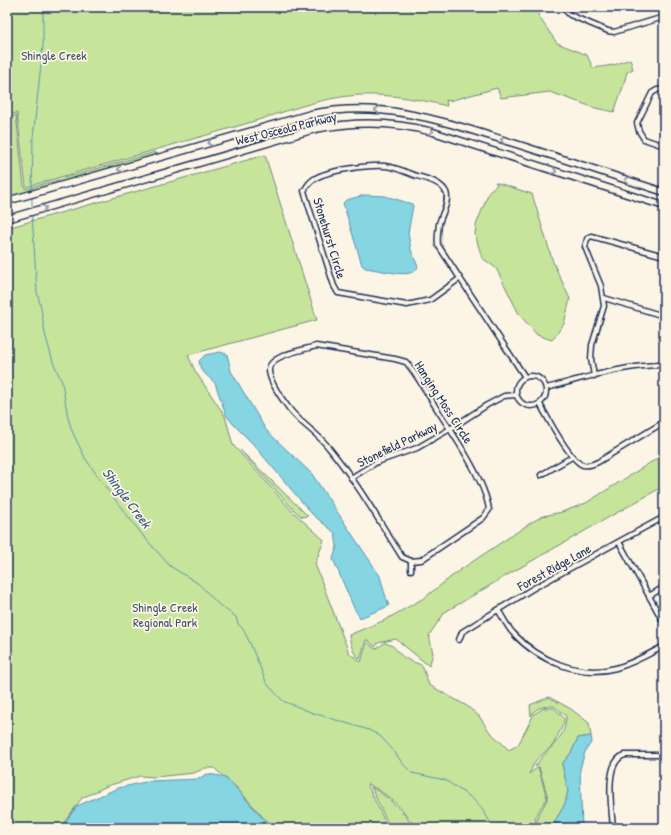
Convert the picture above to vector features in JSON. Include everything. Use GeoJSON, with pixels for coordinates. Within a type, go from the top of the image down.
{"type":"FeatureCollection","features":[{"type":"Feature","properties":{"kind":"main road","name":"West Osceola Parkway"},"geometry":{"type":"LineString","coordinates":[[7,201],[311,114],[333,110],[371,109],[402,112],[460,127],[664,192]]}},
{"type":"Feature","properties":{"kind":"main road","name":"West Osceola Parkway"},"geometry":{"type":"LineString","coordinates":[[7,219],[314,129],[344,124],[381,123],[406,125],[433,132],[664,206]]}},
{"type":"Feature","properties":{"kind":"street"},"geometry":{"type":"LineString","coordinates":[[565,7],[566,11],[570,15],[608,31],[614,32],[664,17]]}},
{"type":"Feature","properties":{"kind":"street"},"geometry":{"type":"LineString","coordinates":[[664,89],[652,93],[637,123],[639,132],[644,139],[664,146]]}},
{"type":"Feature","properties":{"kind":"street","name":"Stonehurst Circle"},"geometry":{"type":"LineString","coordinates":[[459,280],[430,300],[406,305],[338,293],[334,286],[304,191],[308,184],[315,178],[340,170],[386,166],[432,180],[436,183],[446,192],[447,201],[437,234],[438,245],[459,280],[525,377]]}},
{"type":"Feature","properties":{"kind":"street"},"geometry":{"type":"LineString","coordinates":[[594,376],[591,359],[592,345],[604,306],[604,298],[601,286],[585,247],[587,240],[591,236],[664,256]]}},
{"type":"Feature","properties":{"kind":"street"},"geometry":{"type":"LineString","coordinates":[[604,298],[664,316]]}},
{"type":"Feature","properties":{"kind":"street","name":"Hanging Moss Circle"},"geometry":{"type":"LineString","coordinates":[[316,346],[406,362],[450,429],[488,498],[489,510],[483,518],[427,556],[420,560],[411,561],[402,557],[329,446],[294,416],[272,382],[269,370],[272,362],[278,357],[316,346]]}},
{"type":"Feature","properties":{"kind":"street"},"geometry":{"type":"LineString","coordinates":[[546,388],[646,365],[664,365]]}},
{"type":"Feature","properties":{"kind":"street"},"geometry":{"type":"LineString","coordinates":[[530,376],[539,378],[544,382],[546,388],[545,398],[540,404],[533,407],[524,405],[516,395],[517,384],[525,377],[530,376]]}},
{"type":"Feature","properties":{"kind":"street","name":"Stonefield Parkway"},"geometry":{"type":"LineString","coordinates":[[351,478],[377,462],[417,448],[504,396],[516,395]]}},
{"type":"Feature","properties":{"kind":"street"},"geometry":{"type":"LineString","coordinates":[[540,404],[572,457],[583,465],[590,465],[598,462],[664,422]]}},
{"type":"Feature","properties":{"kind":"street"},"geometry":{"type":"LineString","coordinates":[[541,475],[572,457]]}},
{"type":"Feature","properties":{"kind":"street","name":"Forest Ridge Lane"},"geometry":{"type":"LineString","coordinates":[[459,640],[462,632],[532,589],[664,518]]}},
{"type":"Feature","properties":{"kind":"street"},"geometry":{"type":"LineString","coordinates":[[619,542],[664,623]]}},
{"type":"Feature","properties":{"kind":"street"},"geometry":{"type":"LineString","coordinates":[[411,561],[411,570]]}},
{"type":"Feature","properties":{"kind":"street"},"geometry":{"type":"LineString","coordinates":[[649,596],[664,587]]}},
{"type":"Feature","properties":{"kind":"street"},"geometry":{"type":"LineString","coordinates":[[498,610],[512,632],[530,648],[548,660],[571,668],[587,670],[615,668],[636,661],[664,646]]}},
{"type":"Feature","properties":{"kind":"street"},"geometry":{"type":"LineString","coordinates":[[613,828],[611,772],[614,763],[620,756],[625,755],[664,754]]}},
{"type":"Feature","properties":{"kind":"green space"},"geometry":{"type":"Polygon","coordinates":[[[7,7],[537,7],[539,17],[557,43],[587,55],[593,68],[614,65],[630,59],[633,69],[627,72],[614,112],[595,108],[550,92],[501,98],[497,88],[449,101],[446,100],[447,106],[393,96],[345,96],[316,102],[26,187],[17,113],[7,115],[7,7]]]}},
{"type":"Feature","properties":{"kind":"green space"},"geometry":{"type":"Polygon","coordinates":[[[16,115],[24,187],[26,189],[155,152],[156,156],[7,199],[7,118],[16,115]]]}},
{"type":"Feature","properties":{"kind":"green space","name":"Shingle Creek Regional Park"},"geometry":{"type":"Polygon","coordinates":[[[265,155],[317,320],[188,355],[195,371],[225,416],[233,445],[292,511],[324,540],[315,564],[349,653],[361,662],[367,642],[375,649],[385,643],[393,646],[401,655],[422,665],[429,685],[467,706],[479,716],[489,731],[509,750],[518,745],[534,714],[544,708],[554,708],[564,718],[564,723],[553,745],[536,760],[529,774],[538,767],[547,798],[535,817],[537,828],[416,828],[406,814],[395,803],[376,788],[367,784],[388,828],[282,828],[270,825],[237,788],[214,768],[205,768],[194,773],[155,777],[140,776],[107,786],[82,798],[60,828],[7,828],[7,228],[265,155]]]}},
{"type":"Feature","properties":{"kind":"green space"},"geometry":{"type":"Polygon","coordinates":[[[495,182],[532,194],[553,262],[570,299],[564,324],[552,340],[537,335],[519,314],[496,268],[482,258],[475,234],[476,225],[490,190],[497,185],[495,182]]]}},
{"type":"Feature","properties":{"kind":"green space"},"geometry":{"type":"Polygon","coordinates":[[[240,450],[308,516],[302,517],[294,510],[240,450]]]}},
{"type":"Feature","properties":{"kind":"green space"},"geometry":{"type":"Polygon","coordinates":[[[664,454],[664,486],[445,612],[429,635],[433,654],[429,666],[396,639],[378,643],[375,647],[368,640],[366,640],[360,659],[355,654],[349,635],[385,620],[424,598],[460,570],[532,522],[543,516],[562,512],[586,503],[664,454]]]}},
{"type":"Feature","properties":{"kind":"green space"},"geometry":{"type":"Polygon","coordinates":[[[549,697],[571,709],[589,723],[591,736],[578,738],[571,753],[562,764],[568,791],[565,804],[555,821],[557,828],[538,828],[537,818],[548,798],[539,767],[537,765],[535,767],[563,732],[566,716],[554,706],[538,709],[531,716],[530,705],[549,697]]]}},
{"type":"Feature","properties":{"kind":"green space"},"geometry":{"type":"Polygon","coordinates":[[[371,787],[384,795],[395,805],[414,828],[390,828],[371,787]]]}},
{"type":"Feature","properties":{"kind":"water"},"geometry":{"type":"Polygon","coordinates":[[[365,195],[385,196],[412,204],[413,206],[408,233],[411,250],[418,267],[416,270],[406,274],[395,273],[365,268],[362,265],[343,203],[346,200],[365,195]]]}},
{"type":"Feature","properties":{"kind":"water"},"geometry":{"type":"Polygon","coordinates":[[[220,352],[227,354],[231,371],[266,430],[312,474],[380,576],[389,606],[360,618],[354,608],[333,559],[337,547],[335,533],[312,514],[253,444],[234,425],[226,415],[215,383],[201,370],[199,361],[205,355],[220,352]]]}},
{"type":"Feature","properties":{"kind":"water"},"geometry":{"type":"Polygon","coordinates":[[[591,736],[592,741],[585,752],[580,769],[582,828],[557,828],[555,821],[565,804],[568,791],[562,764],[571,753],[578,738],[591,736]]]}},
{"type":"Feature","properties":{"kind":"water"},"geometry":{"type":"Polygon","coordinates":[[[207,774],[221,776],[231,782],[267,823],[276,828],[61,828],[77,806],[118,788],[150,781],[198,779],[207,774]]]}},
{"type":"Feature","properties":{"kind":"waterway","name":"Shingle Creek"},"geometry":{"type":"LineString","coordinates":[[32,192],[33,138],[43,46],[43,7]]}},
{"type":"Feature","properties":{"kind":"waterway","name":"Shingle Creek"},"geometry":{"type":"LineString","coordinates":[[32,197],[32,210]]}},
{"type":"Feature","properties":{"kind":"waterway","name":"Shingle Creek"},"geometry":{"type":"LineString","coordinates":[[32,215],[37,292],[45,334],[53,362],[62,382],[68,418],[72,431],[85,458],[106,488],[144,537],[170,566],[199,584],[219,605],[236,617],[238,624],[243,629],[250,643],[267,684],[283,701],[313,713],[369,730],[380,736],[412,773],[445,780],[472,798],[482,809],[494,828]]}}]}
